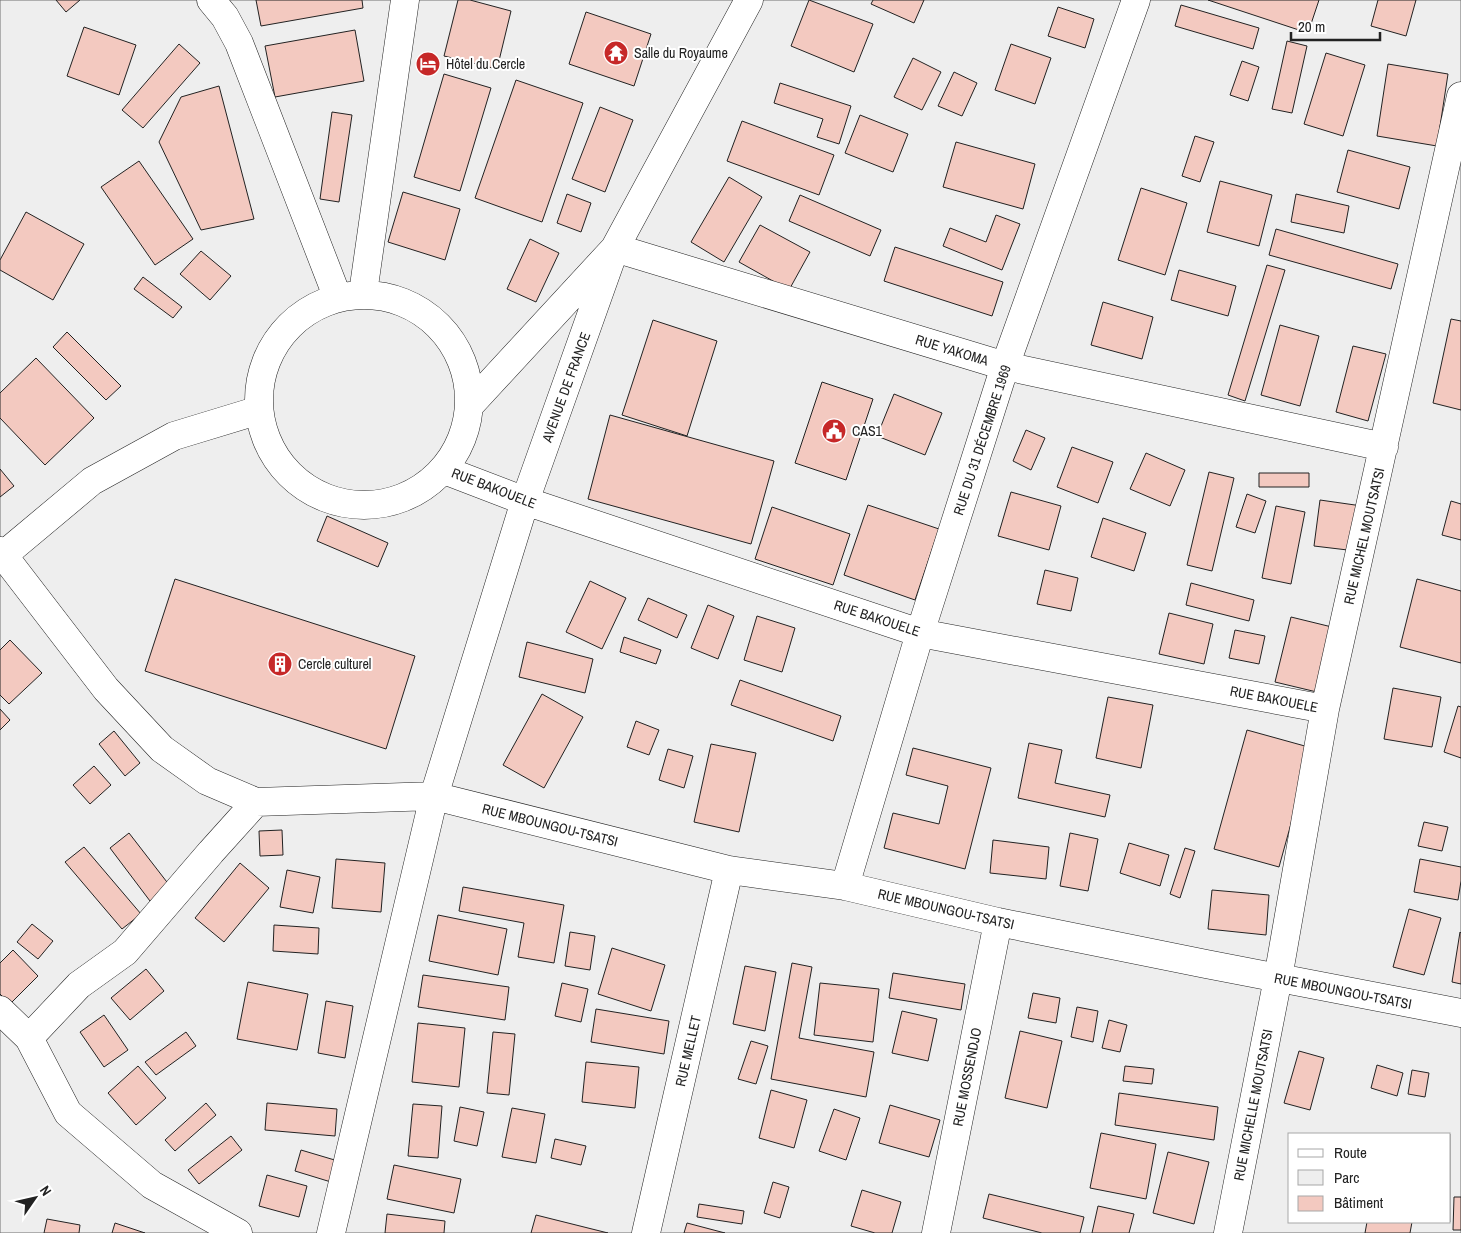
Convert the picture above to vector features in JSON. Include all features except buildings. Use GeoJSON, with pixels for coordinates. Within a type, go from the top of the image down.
{"type":"FeatureCollection","features":[{"type":"Feature","properties":{"kind":"street"},"geometry":{"type":"LineString","coordinates":[[211,0],[225,17],[239,42],[350,295]]}},
{"type":"Feature","properties":{"kind":"street"},"geometry":{"type":"LineString","coordinates":[[350,295],[405,0]]}},
{"type":"Feature","properties":{"kind":"street","name":"AVENUE DE FRANCE"},"geometry":{"type":"LineString","coordinates":[[331,1233],[434,796],[525,501],[615,248],[749,0]]}},
{"type":"Feature","properties":{"kind":"street","name":"RUE DU 31 DÉCEMBRE 1969"},"geometry":{"type":"LineString","coordinates":[[845,886],[920,633],[1005,366],[1136,0]]}},
{"type":"Feature","properties":{"kind":"street","name":"RUE MICHEL MOUTSATSI"},"geometry":{"type":"LineString","coordinates":[[1278,978],[1326,709],[1461,96]]}},
{"type":"Feature","properties":{"kind":"street"},"geometry":{"type":"LineString","coordinates":[[470,405],[615,248]]}},
{"type":"Feature","properties":{"kind":"street","name":"RUE YAKOMA"},"geometry":{"type":"LineString","coordinates":[[615,248],[1005,366],[1384,447]]}},
{"type":"Feature","properties":{"kind":"street"},"geometry":{"type":"LineString","coordinates":[[350,295],[397,298],[427,315],[451,340],[466,370],[470,405],[463,440],[444,470],[421,490],[393,502],[363,506],[333,501],[305,488],[282,467],[267,441],[256,411],[261,374],[276,339],[303,312],[350,295]]}},
{"type":"Feature","properties":{"kind":"street"},"geometry":{"type":"LineString","coordinates":[[29,1038],[79,985],[125,952],[256,802],[207,781],[162,749],[106,689],[1,555],[92,480],[174,436],[256,411]]}},
{"type":"Feature","properties":{"kind":"street","name":"RUE BAKOUELE"},"geometry":{"type":"LineString","coordinates":[[444,470],[525,501],[920,633],[1326,709]]}},
{"type":"Feature","properties":{"kind":"street","name":"RUE MBOUNGOU-TSATSI"},"geometry":{"type":"LineString","coordinates":[[256,802],[434,796],[729,870],[845,886],[998,922],[1461,1013]]}},
{"type":"Feature","properties":{"kind":"street","name":"RUE MELLET"},"geometry":{"type":"LineString","coordinates":[[646,1233],[729,870]]}},
{"type":"Feature","properties":{"kind":"street","name":"RUE MOSSENDJO"},"geometry":{"type":"LineString","coordinates":[[936,1233],[998,922]]}},
{"type":"Feature","properties":{"kind":"street","name":"RUE MICHELLE MOUTSATSI"},"geometry":{"type":"LineString","coordinates":[[1228,1233],[1278,978]]}},
{"type":"Feature","properties":{"kind":"street"},"geometry":{"type":"LineString","coordinates":[[0,1010],[29,1038],[68,1113],[152,1185],[238,1233]]}},
{"type":"Feature","properties":{"kind":"green space"},"geometry":{"type":"Polygon","coordinates":[[[0,0],[1461,0],[1461,1233],[0,1233],[0,0]]]}},
{"type":"Feature","properties":{"kind":"place","name":"Salle du Royaume"},"geometry":{"type":"Point","coordinates":[616,53]}},
{"type":"Feature","properties":{"kind":"place","name":"Hôtel du Cercle"},"geometry":{"type":"Point","coordinates":[428,64]}},
{"type":"Feature","properties":{"kind":"place","name":"CAS1"},"geometry":{"type":"Point","coordinates":[834,431]}},
{"type":"Feature","properties":{"kind":"place","name":"Cercle culturel"},"geometry":{"type":"Point","coordinates":[280,664]}}]}
